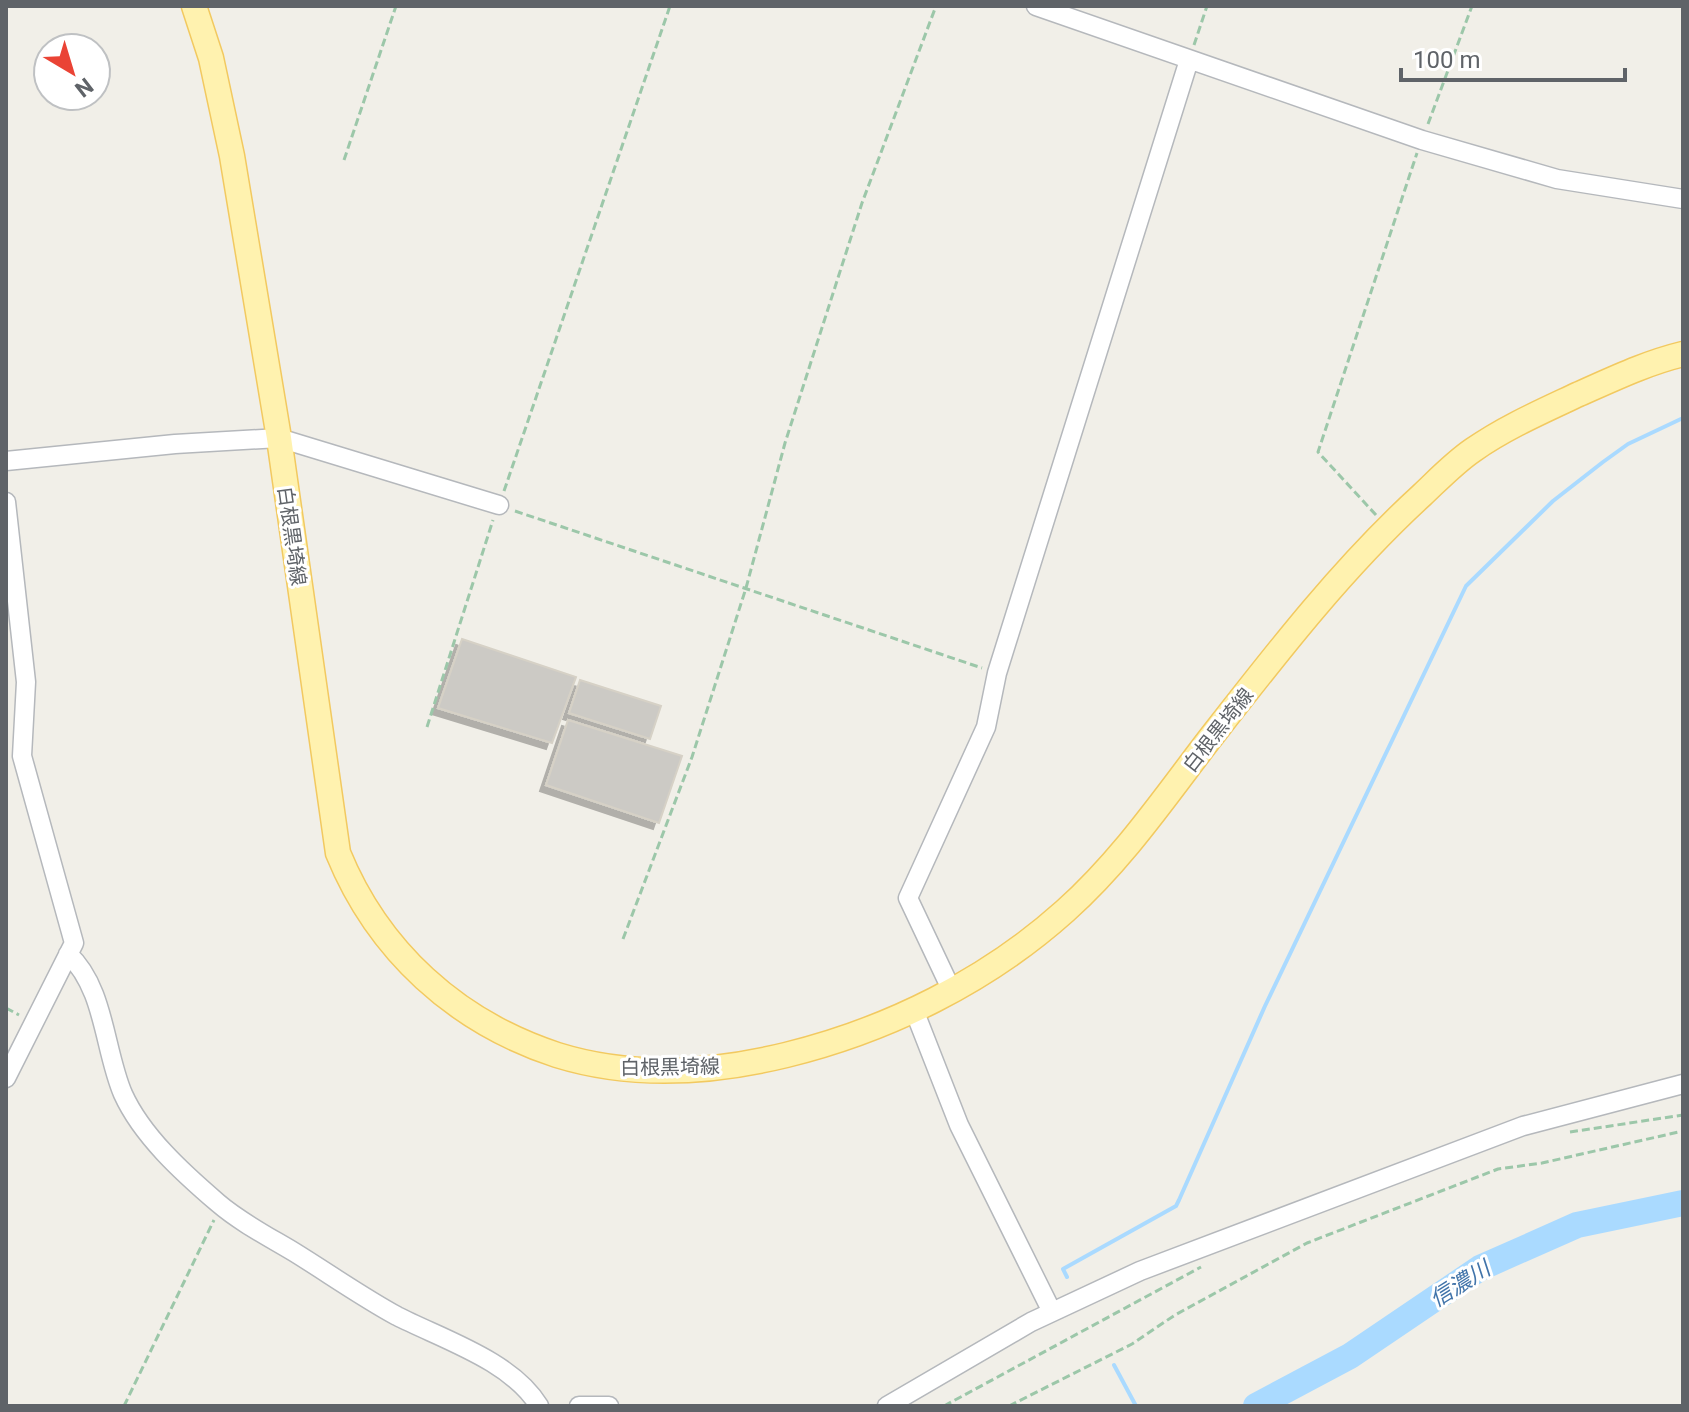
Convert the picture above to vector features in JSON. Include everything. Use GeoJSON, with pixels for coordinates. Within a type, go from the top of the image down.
{"type":"FeatureCollection","features":[{"type":"Feature","properties":{"kind":"main road","name":"白根黒埼線"},"geometry":{"type":"LineString","coordinates":[[194,6],[222,103],[279,438],[338,853],[353,889],[373,923],[433,987],[504,1034],[583,1063],[621,1069],[715,1068],[758,1062],[806,1050],[914,1010],[952,991],[1039,934],[1105,872],[1333,585],[1387,527],[1467,453],[1490,438],[1623,374],[1683,354]]}},
{"type":"Feature","properties":{"kind":"street"},"geometry":{"type":"LineString","coordinates":[[1036,6],[1422,140],[1557,179],[1683,197]]}},
{"type":"Feature","properties":{"kind":"street"},"geometry":{"type":"LineString","coordinates":[[952,991],[908,898],[986,727],[997,673],[1189,60]]}},
{"type":"Feature","properties":{"kind":"street"},"geometry":{"type":"LineString","coordinates":[[6,461],[279,438],[499,505]]}},
{"type":"Feature","properties":{"kind":"street"},"geometry":{"type":"LineString","coordinates":[[6,502],[12,615],[26,682],[22,756],[74,943],[6,1078]]}},
{"type":"Feature","properties":{"kind":"street"},"geometry":{"type":"LineString","coordinates":[[68,954],[78,963],[97,1003],[113,1065],[136,1118],[176,1164],[220,1206],[396,1315],[481,1356],[531,1393],[539,1406]]}},
{"type":"Feature","properties":{"kind":"street"},"geometry":{"type":"LineString","coordinates":[[914,1010],[959,1125],[1052,1312]]}},
{"type":"Feature","properties":{"kind":"street"},"geometry":{"type":"LineString","coordinates":[[887,1406],[1052,1312],[1140,1271],[1523,1126],[1683,1084]]}},
{"type":"Feature","properties":{"kind":"street"},"geometry":{"type":"LineString","coordinates":[[579,1406],[609,1406]]}},
{"type":"Feature","properties":{"kind":"path"},"geometry":{"type":"LineString","coordinates":[[344,160],[396,6]]}},
{"type":"Feature","properties":{"kind":"path"},"geometry":{"type":"LineString","coordinates":[[427,727],[499,505],[670,6]]}},
{"type":"Feature","properties":{"kind":"path"},"geometry":{"type":"LineString","coordinates":[[623,939],[692,757],[746,588],[785,443],[847,247],[936,6]]}},
{"type":"Feature","properties":{"kind":"path"},"geometry":{"type":"LineString","coordinates":[[1189,60],[1207,6]]}},
{"type":"Feature","properties":{"kind":"path"},"geometry":{"type":"LineString","coordinates":[[1387,527],[1318,452],[1422,140],[1472,6]]}},
{"type":"Feature","properties":{"kind":"path"},"geometry":{"type":"LineString","coordinates":[[499,505],[997,673]]}},
{"type":"Feature","properties":{"kind":"path"},"geometry":{"type":"LineString","coordinates":[[1565,1133],[1683,1115]]}},
{"type":"Feature","properties":{"kind":"path"},"geometry":{"type":"LineString","coordinates":[[1009,1406],[1132,1344],[1175,1315],[1307,1243],[1498,1169],[1542,1163],[1683,1131]]}},
{"type":"Feature","properties":{"kind":"path"},"geometry":{"type":"LineString","coordinates":[[124,1406],[220,1206]]}},
{"type":"Feature","properties":{"kind":"path"},"geometry":{"type":"LineString","coordinates":[[944,1406],[1212,1261]]}},
{"type":"Feature","properties":{"kind":"building"},"geometry":{"type":"Polygon","coordinates":[[[462,639],[576,677],[552,743],[438,708],[462,639]]]}},
{"type":"Feature","properties":{"kind":"building"},"geometry":{"type":"Polygon","coordinates":[[[580,680],[661,706],[650,739],[569,713],[580,680]]]}},
{"type":"Feature","properties":{"kind":"building"},"geometry":{"type":"Polygon","coordinates":[[[568,720],[682,756],[659,823],[546,785],[568,720]]]}},
{"type":"Feature","properties":{"kind":"waterway"},"geometry":{"type":"LineString","coordinates":[[1067,1277],[1063,1269],[1176,1206],[1265,1006],[1466,586],[1553,501],[1603,462],[1628,444],[1683,418]]}},
{"type":"Feature","properties":{"kind":"waterway","name":"信濃川"},"geometry":{"type":"LineString","coordinates":[[1256,1406],[1350,1356],[1480,1268],[1577,1225],[1683,1203]]}},
{"type":"Feature","properties":{"kind":"waterway"},"geometry":{"type":"LineString","coordinates":[[1114,1365],[1136,1406]]}}]}
